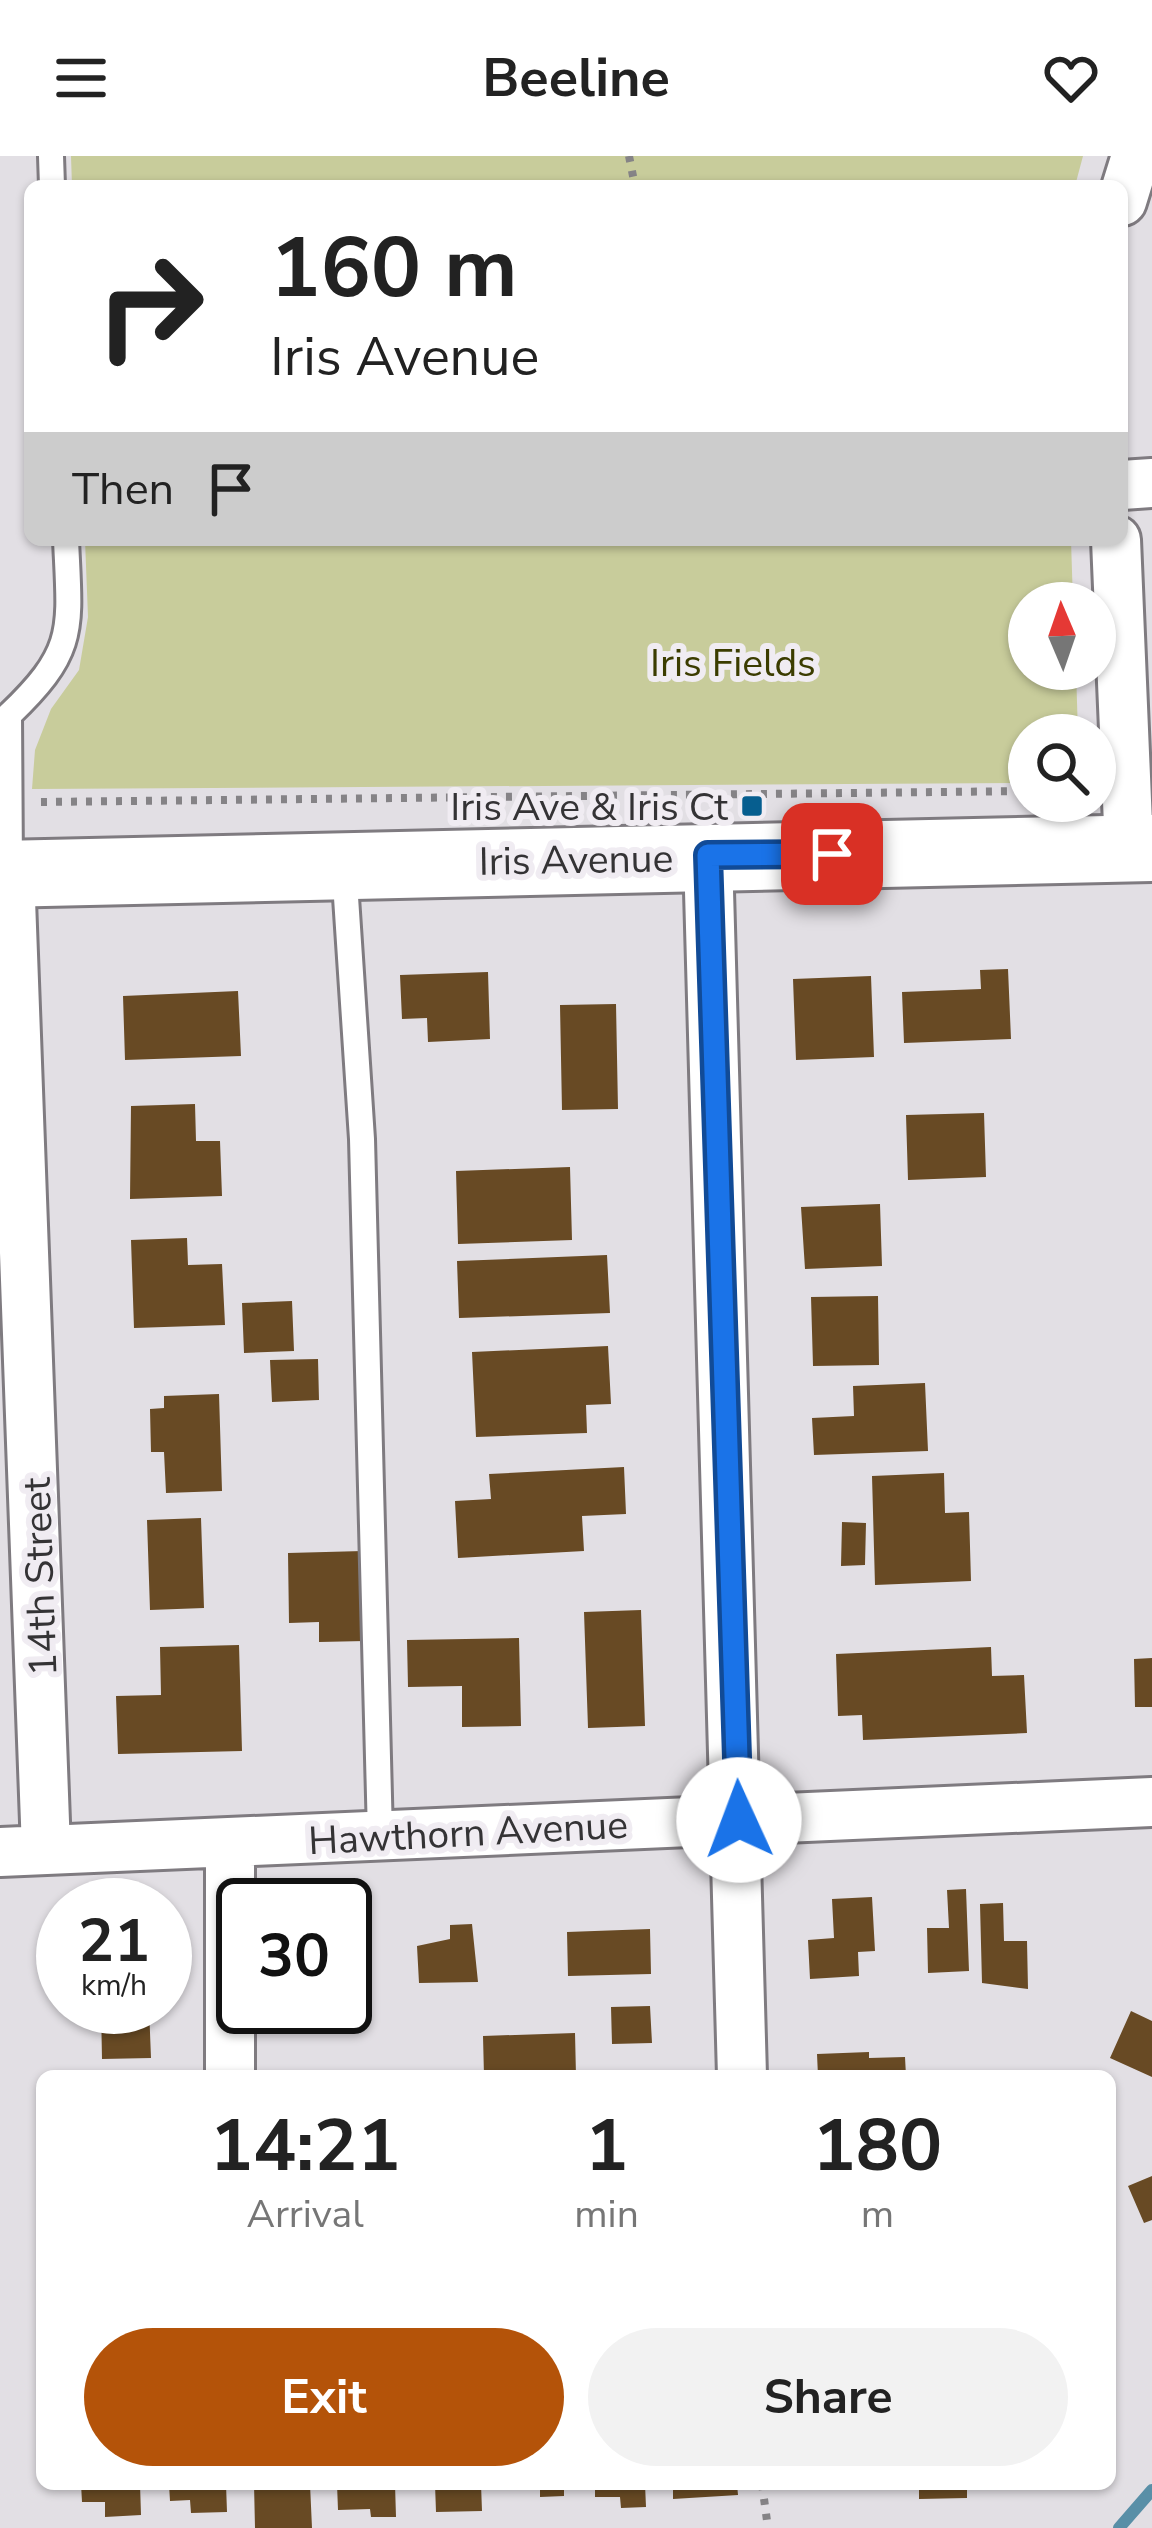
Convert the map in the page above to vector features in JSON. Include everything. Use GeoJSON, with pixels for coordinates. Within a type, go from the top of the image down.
{"type":"FeatureCollection","features":[{"type":"Feature","properties":{"kind":"main road","name":"Iris Avenue"},"geometry":{"type":"LineString","coordinates":[[5,873],[1140,848]]}},
{"type":"Feature","properties":{"kind":"street"},"geometry":{"type":"LineString","coordinates":[[1116,546],[1140,848]]}},
{"type":"Feature","properties":{"kind":"street"},"geometry":{"type":"LineString","coordinates":[[708,855],[739,1820],[742,2070]]}},
{"type":"Feature","properties":{"kind":"street","name":"14th Street"},"geometry":{"type":"LineString","coordinates":[[5,873],[23,1850]]}},
{"type":"Feature","properties":{"kind":"street","name":"Hawthorn Avenue"},"geometry":{"type":"LineString","coordinates":[[23,1850],[1152,1802]]}},
{"type":"Feature","properties":{"kind":"street"},"geometry":{"type":"LineString","coordinates":[[230,1842],[230,2070]]}},
{"type":"Feature","properties":{"kind":"lane"},"geometry":{"type":"LineString","coordinates":[[5,873],[9,716],[50,676],[70,630],[66,546]]}},
{"type":"Feature","properties":{"kind":"lane"},"geometry":{"type":"LineString","coordinates":[[344,864],[362,1139],[380,1835]]}},
{"type":"Feature","properties":{"kind":"path"},"geometry":{"type":"LineString","coordinates":[[27,802],[1008,791]]}},
{"type":"Feature","properties":{"kind":"path"},"geometry":{"type":"LineString","coordinates":[[763,2490],[768,2528]]}},
{"type":"Feature","properties":{"kind":"green space"},"geometry":{"type":"Polygon","coordinates":[[[71,156],[1083,156],[1077,180],[72,180],[71,156]]]}},
{"type":"Feature","properties":{"kind":"green space","name":"Iris Fields"},"geometry":{"type":"Polygon","coordinates":[[[85,546],[1071,546],[1072,582],[1008,582],[1008,690],[1077,690],[1077,714],[1008,714],[1008,783],[32,789],[35,750],[51,709],[79,670],[88,617],[85,546]]]}},
{"type":"Feature","properties":{"kind":"building"},"geometry":{"type":"Polygon","coordinates":[[[1008,969],[1011,1039],[904,1043],[902,992],[981,989],[980,970],[1008,969]]]}},
{"type":"Feature","properties":{"kind":"building"},"geometry":{"type":"Polygon","coordinates":[[[488,972],[490,1039],[428,1042],[427,1018],[402,1019],[400,975],[488,972]]]}},
{"type":"Feature","properties":{"kind":"building"},"geometry":{"type":"Polygon","coordinates":[[[871,976],[874,1057],[796,1060],[793,979],[871,976]]]}},
{"type":"Feature","properties":{"kind":"building"},"geometry":{"type":"Polygon","coordinates":[[[238,991],[241,1056],[125,1060],[123,996],[238,991]]]}},
{"type":"Feature","properties":{"kind":"building"},"geometry":{"type":"Polygon","coordinates":[[[616,1004],[618,1109],[562,1110],[560,1005],[616,1004]]]}},
{"type":"Feature","properties":{"kind":"building"},"geometry":{"type":"Polygon","coordinates":[[[195,1104],[196,1141],[220,1141],[222,1196],[130,1199],[131,1106],[195,1104]]]}},
{"type":"Feature","properties":{"kind":"building"},"geometry":{"type":"Polygon","coordinates":[[[984,1113],[986,1177],[908,1180],[906,1115],[984,1113]]]}},
{"type":"Feature","properties":{"kind":"building"},"geometry":{"type":"Polygon","coordinates":[[[570,1167],[572,1240],[458,1244],[456,1171],[570,1167]]]}},
{"type":"Feature","properties":{"kind":"building"},"geometry":{"type":"Polygon","coordinates":[[[880,1204],[882,1266],[805,1269],[801,1207],[880,1204]]]}},
{"type":"Feature","properties":{"kind":"building"},"geometry":{"type":"Polygon","coordinates":[[[187,1238],[188,1265],[222,1264],[225,1325],[134,1328],[131,1240],[187,1238]]]}},
{"type":"Feature","properties":{"kind":"building"},"geometry":{"type":"Polygon","coordinates":[[[607,1255],[610,1313],[459,1318],[457,1261],[607,1255]]]}},
{"type":"Feature","properties":{"kind":"building"},"geometry":{"type":"Polygon","coordinates":[[[878,1296],[879,1365],[813,1366],[811,1297],[878,1296]]]}},
{"type":"Feature","properties":{"kind":"building"},"geometry":{"type":"Polygon","coordinates":[[[292,1301],[294,1351],[244,1353],[242,1303],[292,1301]]]}},
{"type":"Feature","properties":{"kind":"building"},"geometry":{"type":"Polygon","coordinates":[[[608,1346],[611,1404],[586,1405],[587,1433],[476,1437],[472,1352],[608,1346]]]}},
{"type":"Feature","properties":{"kind":"building"},"geometry":{"type":"Polygon","coordinates":[[[318,1359],[319,1400],[272,1402],[270,1360],[318,1359]]]}},
{"type":"Feature","properties":{"kind":"building"},"geometry":{"type":"Polygon","coordinates":[[[925,1383],[928,1451],[814,1455],[812,1418],[854,1416],[853,1386],[925,1383]]]}},
{"type":"Feature","properties":{"kind":"building"},"geometry":{"type":"Polygon","coordinates":[[[219,1394],[222,1491],[166,1493],[164,1452],[151,1452],[150,1409],[164,1408],[164,1396],[219,1394]]]}},
{"type":"Feature","properties":{"kind":"building"},"geometry":{"type":"Polygon","coordinates":[[[624,1467],[626,1514],[582,1516],[584,1551],[458,1558],[455,1501],[491,1499],[489,1474],[624,1467]]]}},
{"type":"Feature","properties":{"kind":"building"},"geometry":{"type":"Polygon","coordinates":[[[944,1473],[945,1513],[969,1512],[971,1581],[875,1585],[872,1476],[944,1473]]]}},
{"type":"Feature","properties":{"kind":"building"},"geometry":{"type":"Polygon","coordinates":[[[201,1518],[204,1608],[150,1610],[147,1520],[201,1518]]]}},
{"type":"Feature","properties":{"kind":"building"},"geometry":{"type":"Polygon","coordinates":[[[842,1522],[866,1523],[865,1565],[841,1566],[842,1522]]]}},
{"type":"Feature","properties":{"kind":"building"},"geometry":{"type":"Polygon","coordinates":[[[363,1551],[365,1641],[319,1642],[319,1622],[289,1623],[288,1553],[363,1551]]]}},
{"type":"Feature","properties":{"kind":"building"},"geometry":{"type":"Polygon","coordinates":[[[641,1610],[645,1726],[588,1728],[584,1612],[641,1610]]]}},
{"type":"Feature","properties":{"kind":"building"},"geometry":{"type":"Polygon","coordinates":[[[519,1638],[521,1726],[462,1727],[462,1686],[408,1687],[407,1640],[519,1638]]]}},
{"type":"Feature","properties":{"kind":"building"},"geometry":{"type":"Polygon","coordinates":[[[239,1645],[242,1751],[118,1754],[116,1696],[161,1695],[160,1647],[239,1645]]]}},
{"type":"Feature","properties":{"kind":"building"},"geometry":{"type":"Polygon","coordinates":[[[991,1647],[992,1676],[1024,1675],[1027,1733],[863,1740],[862,1715],[838,1716],[836,1654],[991,1647]]]}},
{"type":"Feature","properties":{"kind":"building"},"geometry":{"type":"Polygon","coordinates":[[[1152,1658],[1152,1707],[1135,1707],[1134,1659],[1152,1658]]]}},
{"type":"Feature","properties":{"kind":"building"},"geometry":{"type":"Polygon","coordinates":[[[966,1889],[969,1971],[928,1973],[927,1928],[949,1928],[947,1890],[966,1889]]]}},
{"type":"Feature","properties":{"kind":"building"},"geometry":{"type":"Polygon","coordinates":[[[872,1897],[875,1951],[858,1952],[859,1976],[810,1979],[808,1940],[834,1938],[832,1899],[872,1897]]]}},
{"type":"Feature","properties":{"kind":"building"},"geometry":{"type":"Polygon","coordinates":[[[1003,1903],[1004,1941],[1027,1941],[1028,1989],[982,1983],[980,1904],[1003,1903]]]}},
{"type":"Feature","properties":{"kind":"building"},"geometry":{"type":"Polygon","coordinates":[[[472,1924],[478,1982],[419,1983],[417,1946],[450,1939],[450,1925],[472,1924]]]}},
{"type":"Feature","properties":{"kind":"building"},"geometry":{"type":"Polygon","coordinates":[[[650,1929],[651,1974],[568,1976],[567,1932],[650,1929]]]}},
{"type":"Feature","properties":{"kind":"building"},"geometry":{"type":"Polygon","coordinates":[[[650,2006],[652,2043],[612,2044],[611,2007],[650,2006]]]}},
{"type":"Feature","properties":{"kind":"building"},"geometry":{"type":"Polygon","coordinates":[[[1131,2011],[1152,2021],[1152,2077],[1110,2058],[1131,2011]]]}},
{"type":"Feature","properties":{"kind":"building"},"geometry":{"type":"Polygon","coordinates":[[[575,2033],[576,2070],[484,2070],[483,2036],[575,2033]]]}},
{"type":"Feature","properties":{"kind":"building"},"geometry":{"type":"Polygon","coordinates":[[[102,2034],[150,2034],[151,2058],[102,2059],[102,2034]]]}},
{"type":"Feature","properties":{"kind":"building"},"geometry":{"type":"Polygon","coordinates":[[[869,2052],[869,2058],[905,2057],[906,2070],[818,2070],[817,2054],[869,2052]]]}},
{"type":"Feature","properties":{"kind":"building"},"geometry":{"type":"Polygon","coordinates":[[[1152,2176],[1152,2220],[1144,2223],[1128,2186],[1152,2176]]]}},
{"type":"Feature","properties":{"kind":"building"},"geometry":{"type":"Polygon","coordinates":[[[81,2490],[140,2490],[141,2515],[105,2517],[105,2502],[82,2502],[81,2490]]]}},
{"type":"Feature","properties":{"kind":"building"},"geometry":{"type":"Polygon","coordinates":[[[169,2490],[226,2490],[227,2512],[191,2513],[190,2500],[170,2501],[169,2490]]]}},
{"type":"Feature","properties":{"kind":"building"},"geometry":{"type":"Polygon","coordinates":[[[254,2490],[310,2490],[312,2528],[255,2528],[254,2490]]]}},
{"type":"Feature","properties":{"kind":"building"},"geometry":{"type":"Polygon","coordinates":[[[337,2490],[395,2490],[396,2517],[371,2517],[370,2509],[338,2510],[337,2490]]]}},
{"type":"Feature","properties":{"kind":"building"},"geometry":{"type":"Polygon","coordinates":[[[435,2490],[481,2490],[482,2511],[436,2512],[435,2490]]]}},
{"type":"Feature","properties":{"kind":"building"},"geometry":{"type":"Polygon","coordinates":[[[540,2490],[564,2490],[564,2496],[540,2497],[540,2490]]]}},
{"type":"Feature","properties":{"kind":"building"},"geometry":{"type":"Polygon","coordinates":[[[595,2490],[645,2490],[646,2507],[621,2508],[620,2497],[595,2497],[595,2490]]]}},
{"type":"Feature","properties":{"kind":"building"},"geometry":{"type":"Polygon","coordinates":[[[673,2490],[738,2490],[738,2495],[673,2499],[673,2490]]]}},
{"type":"Feature","properties":{"kind":"building"},"geometry":{"type":"Polygon","coordinates":[[[919,2490],[967,2490],[967,2498],[919,2499],[919,2490]]]}},
{"type":"Feature","properties":{"kind":"waterway"},"geometry":{"type":"LineString","coordinates":[[1119,2528],[1152,2490]]}},
{"type":"Feature","properties":{"kind":"place","name":"Iris Ave & Iris Ct"},"geometry":{"type":"Point","coordinates":[752,806]}},
{"type":"Feature","properties":{"kind":"route"},"geometry":{"type":"LineString","coordinates":[[739,1820],[708,855],[832,854]]}}]}
